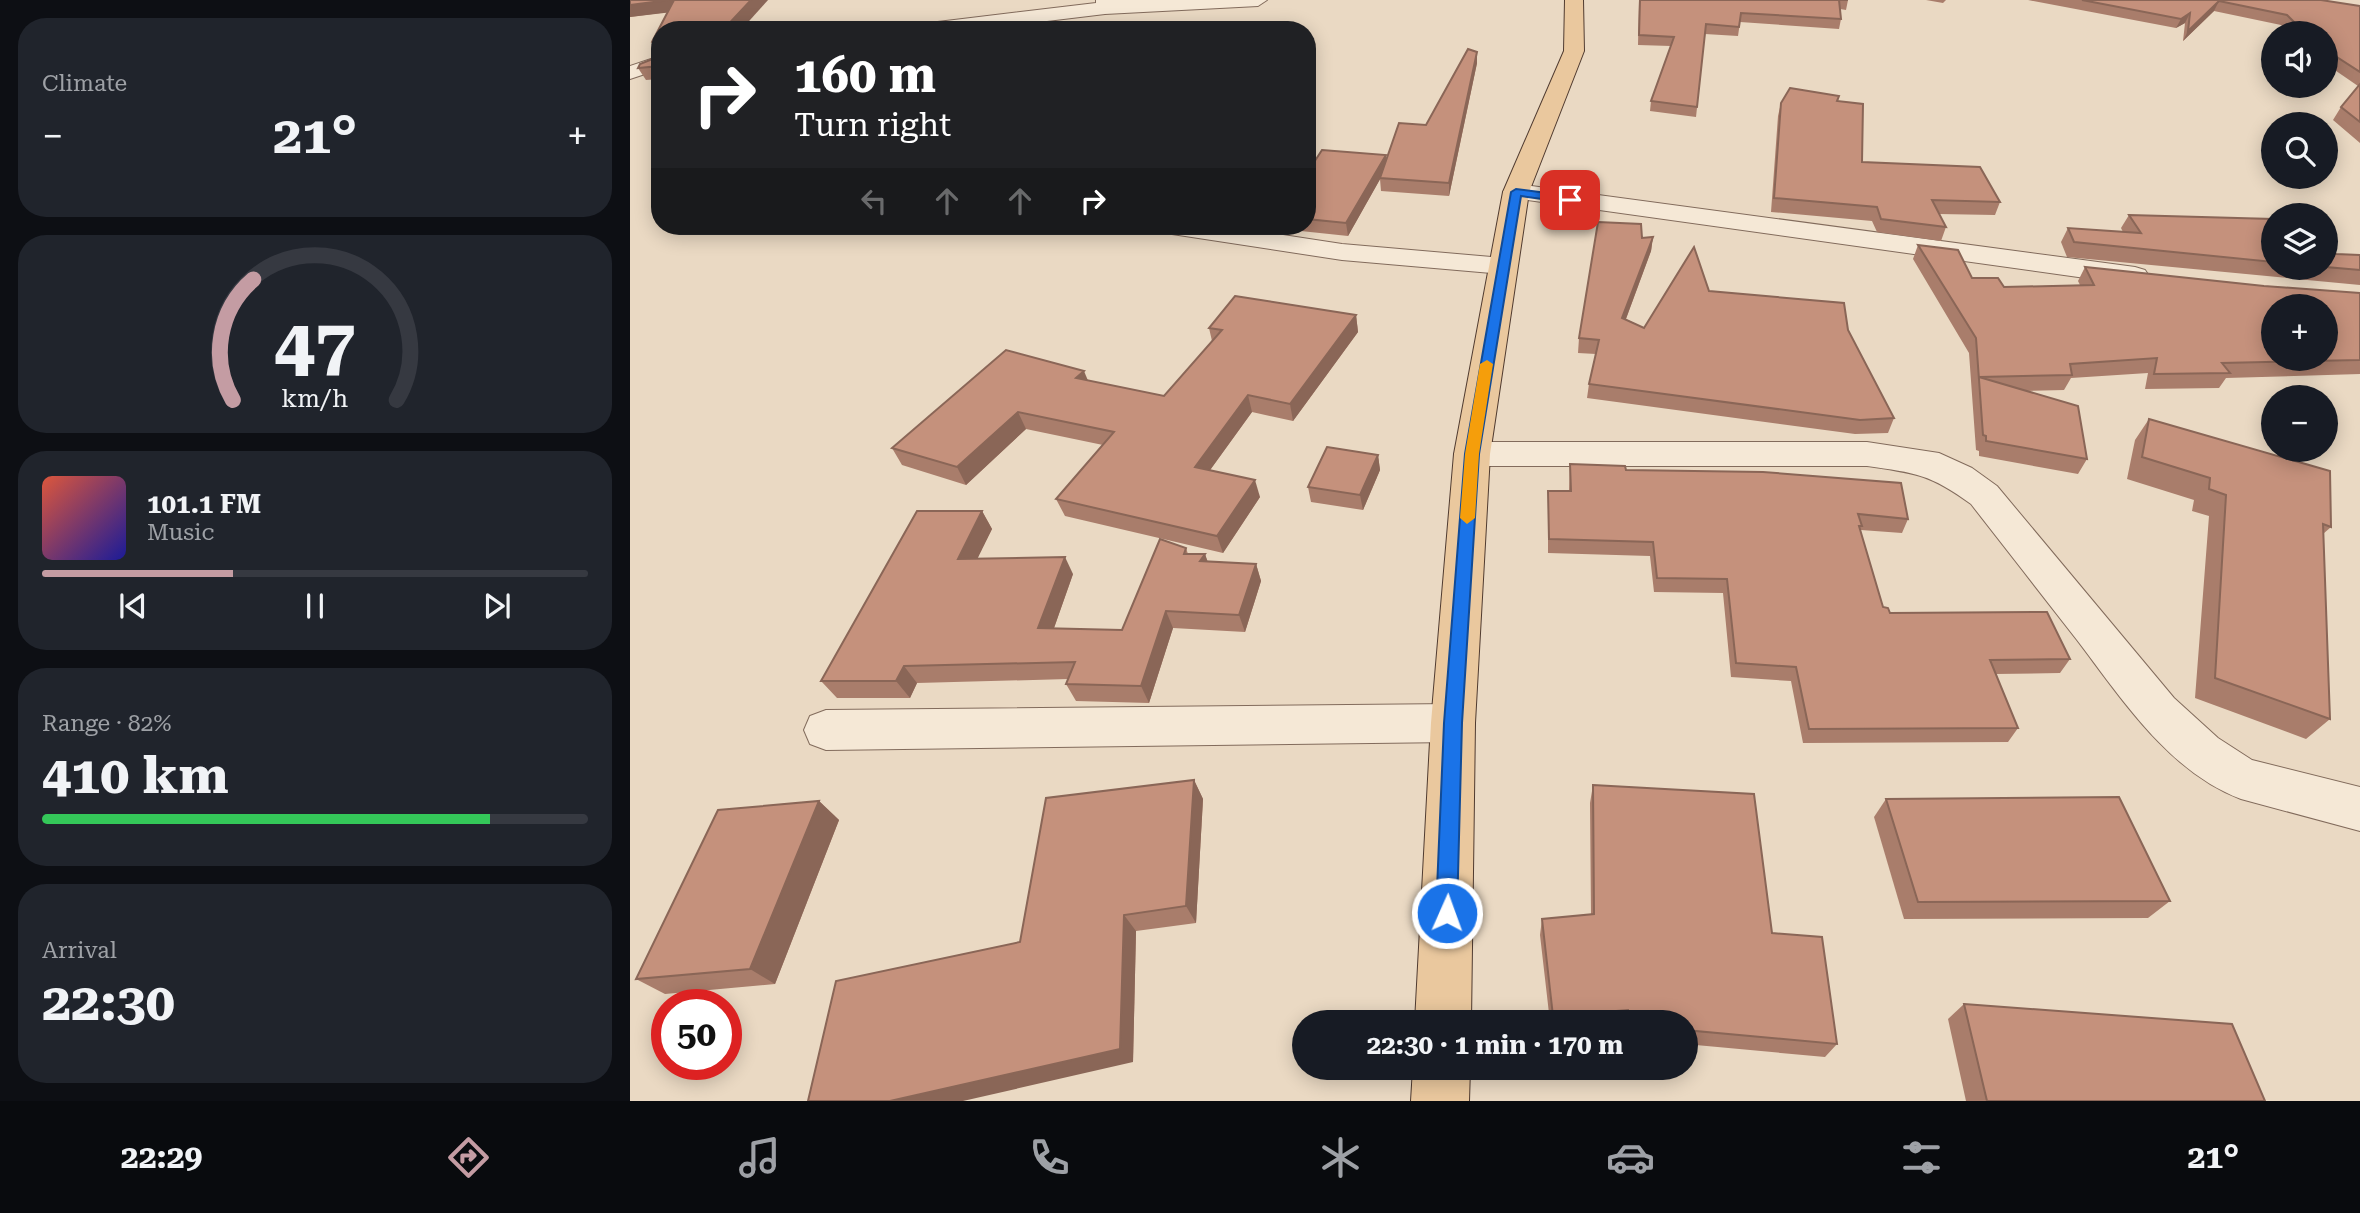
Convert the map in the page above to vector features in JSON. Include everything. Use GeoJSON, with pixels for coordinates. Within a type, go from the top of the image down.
{"type":"FeatureCollection","features":[{"type":"Feature","properties":{"kind":"main road"},"geometry":{"type":"LineString","coordinates":[[1443,1010],[1453,723],[1472,454],[1516,192],[1574,51],[1574,0]]}},
{"type":"Feature","properties":{"kind":"main road"},"geometry":{"type":"LineString","coordinates":[[1440,1101],[1441,1080]]}},
{"type":"Feature","properties":{"kind":"street"},"geometry":{"type":"LineString","coordinates":[[985,21],[1105,4],[1258,0]]}},
{"type":"Feature","properties":{"kind":"street"},"geometry":{"type":"LineString","coordinates":[[630,73],[651,65]]}},
{"type":"Feature","properties":{"kind":"street"},"geometry":{"type":"LineString","coordinates":[[1516,192],[2166,279]]}},
{"type":"Feature","properties":{"kind":"street"},"geometry":{"type":"LineString","coordinates":[[1231,235],[1342,252],[1503,266]]}},
{"type":"Feature","properties":{"kind":"street"},"geometry":{"type":"LineString","coordinates":[[1472,454],[1867,454],[1927,461],[1959,477],[1984,495],[2158,711],[2202,752],[2241,778],[2360,809]]}},
{"type":"Feature","properties":{"kind":"street"},"geometry":{"type":"LineString","coordinates":[[826,730],[1453,723]]}},
{"type":"Feature","properties":{"kind":"building"},"geometry":{"type":"Polygon","coordinates":[[[630,0],[669,0],[630,5],[630,0]]]}},
{"type":"Feature","properties":{"kind":"building"},"geometry":{"type":"Polygon","coordinates":[[[674,0],[751,0],[731,21],[663,21],[674,0]]]}},
{"type":"Feature","properties":{"kind":"building"},"geometry":{"type":"Polygon","coordinates":[[[1640,0],[1839,0],[1841,19],[1741,13],[1739,27],[1706,24],[1697,107],[1651,101],[1674,37],[1639,35],[1640,0]]]}},
{"type":"Feature","properties":{"kind":"building"},"geometry":{"type":"Polygon","coordinates":[[[2082,0],[2321,0],[2360,6],[2360,72],[2338,58],[2338,21],[2293,21],[2287,15],[2219,1],[2188,31],[2190,13],[2181,19],[2082,0]]]}},
{"type":"Feature","properties":{"kind":"building"},"geometry":{"type":"Polygon","coordinates":[[[1468,49],[1477,52],[1449,183],[1380,178],[1399,123],[1426,125],[1468,49]]]}},
{"type":"Feature","properties":{"kind":"building"},"geometry":{"type":"Polygon","coordinates":[[[651,60],[651,67],[638,68],[640,64],[651,60]]]}},
{"type":"Feature","properties":{"kind":"building"},"geometry":{"type":"Polygon","coordinates":[[[2360,84],[2360,122],[2341,107],[2360,84]]]}},
{"type":"Feature","properties":{"kind":"building"},"geometry":{"type":"Polygon","coordinates":[[[1790,88],[1839,96],[1837,101],[1863,104],[1862,162],[1980,167],[2000,202],[1932,200],[1946,227],[1881,219],[1877,207],[1774,198],[1781,103],[1790,88]]]}},
{"type":"Feature","properties":{"kind":"building"},"geometry":{"type":"Polygon","coordinates":[[[1322,150],[1386,155],[1346,223],[1316,220],[1316,159],[1322,150]]]}},
{"type":"Feature","properties":{"kind":"building"},"geometry":{"type":"Polygon","coordinates":[[[2129,215],[2261,219],[2261,261],[2074,242],[2068,228],[2141,233],[2129,215]]]}},
{"type":"Feature","properties":{"kind":"building"},"geometry":{"type":"Polygon","coordinates":[[[1598,222],[1641,224],[1642,238],[1653,237],[1622,318],[1644,328],[1694,247],[1709,291],[1844,303],[1848,330],[1894,418],[1860,420],[1589,384],[1599,340],[1579,338],[1598,222]]]}},
{"type":"Feature","properties":{"kind":"building"},"geometry":{"type":"Polygon","coordinates":[[[1918,245],[1958,250],[1972,278],[1998,278],[2004,287],[2094,285],[2085,267],[2360,293],[2360,360],[2338,360],[2338,294],[2261,294],[2261,362],[2222,363],[2230,373],[2154,374],[2157,358],[2070,364],[2072,375],[1979,377],[2078,406],[2087,459],[1986,441],[1986,436],[1983,435],[1976,338],[1918,245]]]}},
{"type":"Feature","properties":{"kind":"building"},"geometry":{"type":"Polygon","coordinates":[[[2338,254],[2360,255],[2360,270],[2338,268],[2338,254]]]}},
{"type":"Feature","properties":{"kind":"building"},"geometry":{"type":"Polygon","coordinates":[[[1235,296],[1356,315],[1290,404],[1248,395],[1195,467],[1255,480],[1217,536],[1056,499],[1114,432],[1018,412],[957,467],[892,448],[1006,350],[1084,371],[1076,378],[1164,396],[1222,330],[1209,328],[1235,296]]]}},
{"type":"Feature","properties":{"kind":"building"},"geometry":{"type":"Polygon","coordinates":[[[2149,419],[2261,451],[2261,462],[2299,462],[2330,471],[2331,527],[2323,524],[2330,719],[2215,678],[2226,495],[2209,489],[2210,478],[2142,457],[2149,419]]]}},
{"type":"Feature","properties":{"kind":"building"},"geometry":{"type":"Polygon","coordinates":[[[1327,447],[1378,455],[1360,495],[1308,487],[1327,447]]]}},
{"type":"Feature","properties":{"kind":"building"},"geometry":{"type":"Polygon","coordinates":[[[1570,464],[1625,466],[1626,470],[1763,472],[1901,483],[1908,519],[1858,514],[1862,526],[1859,526],[1883,607],[1888,608],[1890,613],[2047,612],[2070,659],[1990,660],[2018,728],[1809,729],[1796,667],[1736,663],[1727,579],[1657,578],[1653,542],[1549,539],[1548,491],[1571,491],[1570,464]]]}},
{"type":"Feature","properties":{"kind":"building"},"geometry":{"type":"Polygon","coordinates":[[[917,511],[982,511],[958,559],[1065,557],[1038,628],[1122,630],[1160,539],[1186,548],[1184,554],[1205,554],[1200,561],[1256,564],[1239,615],[1166,611],[1141,686],[1066,684],[1075,662],[904,666],[896,681],[821,681],[917,511]]]}},
{"type":"Feature","properties":{"kind":"building"},"geometry":{"type":"Polygon","coordinates":[[[1194,780],[1186,906],[1124,915],[1120,1049],[890,1101],[808,1101],[836,981],[1020,942],[1046,798],[1194,780]]]}},
{"type":"Feature","properties":{"kind":"building"},"geometry":{"type":"Polygon","coordinates":[[[1593,785],[1754,794],[1772,933],[1822,937],[1837,1044],[1698,1031],[1698,1010],[1552,1010],[1542,919],[1594,914],[1593,785]]]}},
{"type":"Feature","properties":{"kind":"building"},"geometry":{"type":"Polygon","coordinates":[[[2119,797],[2170,901],[1918,902],[1886,799],[2119,797]]]}},
{"type":"Feature","properties":{"kind":"building"},"geometry":{"type":"Polygon","coordinates":[[[819,801],[750,969],[636,979],[718,810],[819,801]]]}},
{"type":"Feature","properties":{"kind":"building"},"geometry":{"type":"Polygon","coordinates":[[[1964,1004],[2232,1024],[2265,1101],[1987,1101],[1964,1004]]]}},
{"type":"Feature","properties":{"kind":"slow traffic"},"geometry":{"type":"LineString","coordinates":[[1467,518],[1472,454],[1487,364]]}},
{"type":"Feature","properties":{"kind":"route"},"geometry":{"type":"LineString","coordinates":[[1447,913],[1453,723],[1472,454],[1503,266],[1516,192],[1570,200]]}}]}
